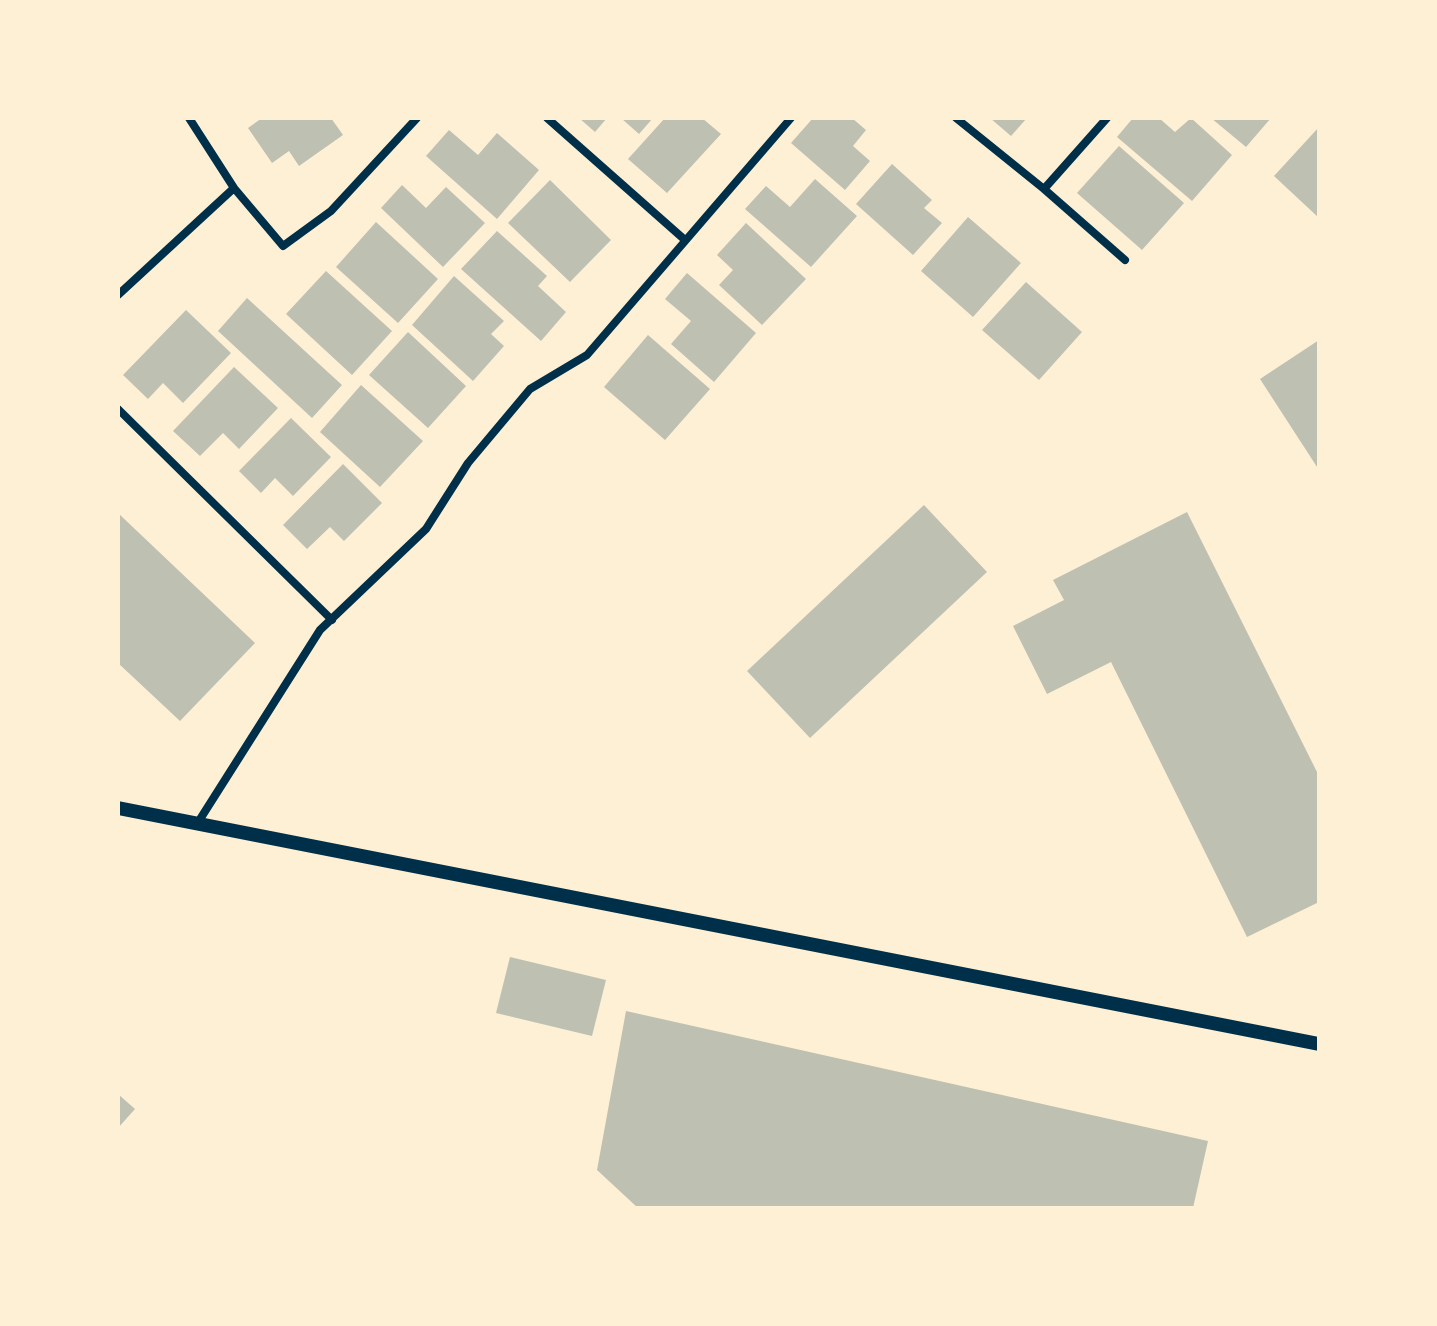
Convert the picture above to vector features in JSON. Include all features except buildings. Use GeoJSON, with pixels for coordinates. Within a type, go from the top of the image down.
{"type":"FeatureCollection","features":[{"type":"Feature","properties":{"kind":"street"},"geometry":{"type":"LineString","coordinates":[[189,118],[234,188],[283,246],[331,211],[417,118]]}},
{"type":"Feature","properties":{"kind":"street"},"geometry":{"type":"LineString","coordinates":[[547,118],[685,240]]}},
{"type":"Feature","properties":{"kind":"street"},"geometry":{"type":"LineString","coordinates":[[197,824],[320,630],[426,529],[468,463],[530,389],[587,355],[791,118]]}},
{"type":"Feature","properties":{"kind":"street"},"geometry":{"type":"LineString","coordinates":[[956,118],[1125,260]]}},
{"type":"Feature","properties":{"kind":"street"},"geometry":{"type":"LineString","coordinates":[[1044,189],[1107,118]]}},
{"type":"Feature","properties":{"kind":"street"},"geometry":{"type":"LineString","coordinates":[[118,295],[234,188]]}},
{"type":"Feature","properties":{"kind":"street"},"geometry":{"type":"LineString","coordinates":[[118,409],[332,620]]}},
{"type":"Feature","properties":{"kind":"street"},"geometry":{"type":"LineString","coordinates":[[118,808],[1319,1044]]}}]}
